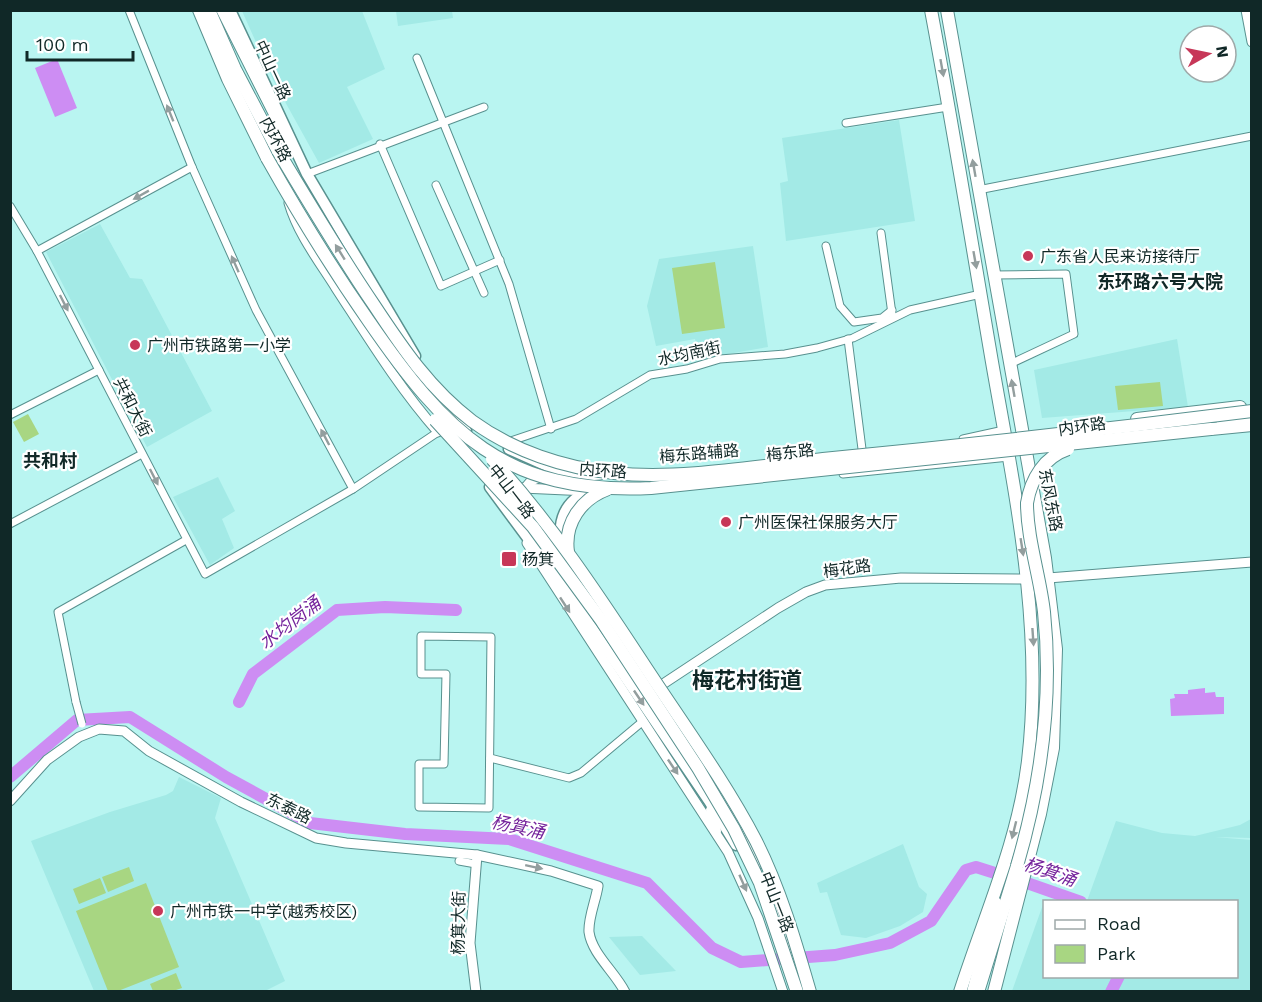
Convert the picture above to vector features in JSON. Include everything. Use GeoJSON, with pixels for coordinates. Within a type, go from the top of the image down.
{"type":"FeatureCollection","features":[{"type":"Feature","properties":{"kind":"highway","name":"内环路"},"geometry":{"type":"LineString","coordinates":[[201,10],[258,142],[301,218],[349,293],[402,369],[448,422],[511,465],[535,475],[580,486],[651,488],[1211,429],[1251,421]]}},
{"type":"Feature","properties":{"kind":"highway","name":"内环路"},"geometry":{"type":"LineString","coordinates":[[209,10],[235,69],[278,151],[364,290],[426,380],[462,413],[519,448],[564,464],[596,471],[638,475],[949,447],[1248,408]]}},
{"type":"Feature","properties":{"kind":"highway","name":"东风东路"},"geometry":{"type":"LineString","coordinates":[[932,10],[1008,452],[1027,579],[1035,667],[1030,739],[1020,807],[1000,885]]}},
{"type":"Feature","properties":{"kind":"highway","name":"东风东路"},"geometry":{"type":"LineString","coordinates":[[947,10],[1048,578],[1056,649],[1053,741],[1042,805],[1022,879]]}},
{"type":"Feature","properties":{"kind":"highway"},"geometry":{"type":"LineString","coordinates":[[349,293],[384,355],[409,390],[510,500],[601,620]]}},
{"type":"Feature","properties":{"kind":"highway"},"geometry":{"type":"LineString","coordinates":[[426,380],[455,418],[525,494],[570,553],[723,784],[756,843],[775,885],[810,992]]}},
{"type":"Feature","properties":{"kind":"highway"},"geometry":{"type":"LineString","coordinates":[[949,447],[1053,428],[1248,408]]}},
{"type":"Feature","properties":{"kind":"highway"},"geometry":{"type":"LineString","coordinates":[[980,992],[1025,838],[1035,795],[1044,733],[1046,656],[1042,597],[1027,511],[1031,486],[1049,459],[1070,448],[1211,429]]}},
{"type":"Feature","properties":{"kind":"highway"},"geometry":{"type":"LineString","coordinates":[[723,469],[614,487],[600,492],[579,509],[568,531],[569,557],[575,577],[698,768],[734,830],[763,891],[795,992]]}},
{"type":"Feature","properties":{"kind":"highway"},"geometry":{"type":"LineString","coordinates":[[994,992],[1022,879]]}},
{"type":"Feature","properties":{"kind":"highway"},"geometry":{"type":"LineString","coordinates":[[960,992],[1000,885]]}},
{"type":"Feature","properties":{"kind":"main road","name":"中山一路"},"geometry":{"type":"LineString","coordinates":[[201,10],[238,93],[287,186],[371,322],[514,518],[709,801],[750,873],[795,992]]}},
{"type":"Feature","properties":{"kind":"main road","name":"中山一路"},"geometry":{"type":"LineString","coordinates":[[230,10],[306,174],[396,325],[453,414],[478,447]]}},
{"type":"Feature","properties":{"kind":"main road"},"geometry":{"type":"LineString","coordinates":[[453,414],[540,465],[574,478]]}},
{"type":"Feature","properties":{"kind":"main road","name":"中山一路"},"geometry":{"type":"LineString","coordinates":[[492,466],[520,493],[725,800],[762,874],[782,959],[802,992]]}},
{"type":"Feature","properties":{"kind":"main road"},"geometry":{"type":"LineString","coordinates":[[566,561],[560,533],[562,516],[573,500],[590,491]]}},
{"type":"Feature","properties":{"kind":"main road"},"geometry":{"type":"LineString","coordinates":[[663,684],[669,715]]}},
{"type":"Feature","properties":{"kind":"main road"},"geometry":{"type":"LineString","coordinates":[[725,800],[744,811]]}},
{"type":"Feature","properties":{"kind":"main road"},"geometry":{"type":"LineString","coordinates":[[709,801],[716,831]]}},
{"type":"Feature","properties":{"kind":"main road","name":"东风东路"},"geometry":{"type":"LineString","coordinates":[[980,992],[1022,879]]}},
{"type":"Feature","properties":{"kind":"main road","name":"东风东路"},"geometry":{"type":"LineString","coordinates":[[972,992],[1000,885]]}},
{"type":"Feature","properties":{"kind":"street"},"geometry":{"type":"LineString","coordinates":[[129,10],[192,167],[256,310],[353,489],[438,432]]}},
{"type":"Feature","properties":{"kind":"street"},"geometry":{"type":"LineString","coordinates":[[221,10],[258,88],[296,153]]}},
{"type":"Feature","properties":{"kind":"street"},"geometry":{"type":"LineString","coordinates":[[1246,10],[1251,42]]}},
{"type":"Feature","properties":{"kind":"street"},"geometry":{"type":"LineString","coordinates":[[417,58],[445,121],[500,260],[531,353],[551,429]]}},
{"type":"Feature","properties":{"kind":"street"},"geometry":{"type":"LineString","coordinates":[[306,174],[380,144],[484,107]]}},
{"type":"Feature","properties":{"kind":"street"},"geometry":{"type":"LineString","coordinates":[[846,123],[948,107]]}},
{"type":"Feature","properties":{"kind":"street"},"geometry":{"type":"LineString","coordinates":[[978,190],[1251,136]]}},
{"type":"Feature","properties":{"kind":"street"},"geometry":{"type":"LineString","coordinates":[[380,144],[441,286],[500,260]]}},
{"type":"Feature","properties":{"kind":"street"},"geometry":{"type":"LineString","coordinates":[[37,251],[192,167]]}},
{"type":"Feature","properties":{"kind":"street"},"geometry":{"type":"LineString","coordinates":[[436,185],[484,293]]}},
{"type":"Feature","properties":{"kind":"street"},"geometry":{"type":"LineString","coordinates":[[287,186],[296,224],[380,355],[412,401],[438,432],[459,445]]}},
{"type":"Feature","properties":{"kind":"street","name":"共和大街"},"geometry":{"type":"LineString","coordinates":[[10,206],[37,251],[205,574],[353,489]]}},
{"type":"Feature","properties":{"kind":"street"},"geometry":{"type":"LineString","coordinates":[[881,233],[893,319]]}},
{"type":"Feature","properties":{"kind":"street"},"geometry":{"type":"LineString","coordinates":[[826,246],[840,306],[854,322],[882,318],[892,310]]}},
{"type":"Feature","properties":{"kind":"street"},"geometry":{"type":"LineString","coordinates":[[993,275],[1066,274],[1074,334],[1009,364]]}},
{"type":"Feature","properties":{"kind":"street","name":"水均南街"},"geometry":{"type":"LineString","coordinates":[[502,444],[551,429],[601,406],[650,375],[687,369],[720,359],[785,354],[848,339],[926,305],[981,294]]}},
{"type":"Feature","properties":{"kind":"street"},"geometry":{"type":"LineString","coordinates":[[371,322],[380,355]]}},
{"type":"Feature","properties":{"kind":"street"},"geometry":{"type":"LineString","coordinates":[[848,339],[862,449]]}},
{"type":"Feature","properties":{"kind":"street"},"geometry":{"type":"LineString","coordinates":[[10,415],[99,370]]}},
{"type":"Feature","properties":{"kind":"street"},"geometry":{"type":"LineString","coordinates":[[431,407],[456,427],[511,481],[520,493],[514,502],[514,518],[548,579],[716,831],[782,959],[783,992]]}},
{"type":"Feature","properties":{"kind":"street"},"geometry":{"type":"LineString","coordinates":[[1023,447],[1251,421]]}},
{"type":"Feature","properties":{"kind":"street"},"geometry":{"type":"LineString","coordinates":[[780,464],[862,449],[978,437],[1004,430]]}},
{"type":"Feature","properties":{"kind":"street","name":"梅东路"},"geometry":{"type":"LineString","coordinates":[[520,493],[534,479],[544,475],[627,484],[780,464],[981,445],[1004,430]]}},
{"type":"Feature","properties":{"kind":"street"},"geometry":{"type":"LineString","coordinates":[[1023,447],[1251,431]]}},
{"type":"Feature","properties":{"kind":"street","name":"梅东路"},"geometry":{"type":"LineString","coordinates":[[520,493],[590,491],[733,479],[1008,452]]}},
{"type":"Feature","properties":{"kind":"street"},"geometry":{"type":"LineString","coordinates":[[10,524],[142,454]]}},
{"type":"Feature","properties":{"kind":"street"},"geometry":{"type":"LineString","coordinates":[[562,516],[564,533],[575,553],[663,684],[744,811],[778,879],[815,992]]}},
{"type":"Feature","properties":{"kind":"street"},"geometry":{"type":"LineString","coordinates":[[84,735],[58,612],[186,540]]}},
{"type":"Feature","properties":{"kind":"street"},"geometry":{"type":"LineString","coordinates":[[1048,578],[1251,562]]}},
{"type":"Feature","properties":{"kind":"street","name":"梅花路"},"geometry":{"type":"LineString","coordinates":[[663,684],[778,608],[806,592],[825,585],[894,578],[1027,579]]}},
{"type":"Feature","properties":{"kind":"street"},"geometry":{"type":"LineString","coordinates":[[421,636],[491,637],[490,758],[489,808],[419,807],[419,764],[444,764],[446,674],[421,674],[421,636]]}},
{"type":"Feature","properties":{"kind":"street"},"geometry":{"type":"LineString","coordinates":[[618,666],[647,681],[663,684]]}},
{"type":"Feature","properties":{"kind":"street"},"geometry":{"type":"LineString","coordinates":[[660,730],[663,684]]}},
{"type":"Feature","properties":{"kind":"street"},"geometry":{"type":"LineString","coordinates":[[490,758],[569,778],[580,773],[642,722]]}},
{"type":"Feature","properties":{"kind":"street","name":"东泰路"},"geometry":{"type":"LineString","coordinates":[[10,801],[46,760],[84,735],[99,729],[124,731],[149,751],[242,802],[316,838],[551,871],[598,886],[589,930],[593,947],[616,975],[625,992]]}},
{"type":"Feature","properties":{"kind":"street"},"geometry":{"type":"LineString","coordinates":[[459,861],[477,860]]}},
{"type":"Feature","properties":{"kind":"street","name":"杨箕大街"},"geometry":{"type":"LineString","coordinates":[[476,992],[470,943],[477,860]]}},
{"type":"Feature","properties":{"kind":"shaded area"},"geometry":{"type":"Polygon","coordinates":[[[242,11],[362,11],[385,69],[347,87],[373,139],[319,163],[273,80],[242,11]]]}},
{"type":"Feature","properties":{"kind":"shaded area"},"geometry":{"type":"Polygon","coordinates":[[[396,11],[452,11],[453,18],[398,26],[396,11]]]}},
{"type":"Feature","properties":{"kind":"shaded area"},"geometry":{"type":"Polygon","coordinates":[[[57,59],[77,108],[55,117],[35,68],[57,59]]]}},
{"type":"Feature","properties":{"kind":"shaded area"},"geometry":{"type":"Polygon","coordinates":[[[899,120],[915,221],[786,241],[780,183],[788,181],[782,138],[899,120]]]}},
{"type":"Feature","properties":{"kind":"shaded area","name":"广州市铁路第一小学"},"geometry":{"type":"Polygon","coordinates":[[[100,224],[130,278],[142,279],[212,411],[147,447],[46,252],[100,224]]]}},
{"type":"Feature","properties":{"kind":"shaded area"},"geometry":{"type":"Polygon","coordinates":[[[753,246],[768,347],[699,359],[695,339],[656,346],[647,306],[659,259],[753,246]]]}},
{"type":"Feature","properties":{"kind":"shaded area"},"geometry":{"type":"Polygon","coordinates":[[[1177,339],[1188,407],[1042,418],[1034,370],[1177,339]]]}},
{"type":"Feature","properties":{"kind":"shaded area"},"geometry":{"type":"Polygon","coordinates":[[[218,477],[235,511],[222,519],[234,548],[210,565],[173,497],[218,477]]]}},
{"type":"Feature","properties":{"kind":"shaded area"},"geometry":{"type":"Polygon","coordinates":[[[1205,688],[1205,693],[1215,692],[1216,697],[1224,697],[1224,714],[1171,716],[1170,699],[1175,698],[1174,694],[1188,694],[1188,690],[1205,688]]]}},
{"type":"Feature","properties":{"kind":"shaded area","name":"广州市铁一中学(越秀校区)"},"geometry":{"type":"Polygon","coordinates":[[[179,777],[221,798],[215,818],[285,981],[263,992],[94,991],[31,841],[110,812],[166,795],[173,791],[179,777]]]}},
{"type":"Feature","properties":{"kind":"shaded area"},"geometry":{"type":"Polygon","coordinates":[[[1251,819],[1251,838],[1215,837],[1251,840],[1251,991],[1012,991],[1043,905],[1043,978],[1238,978],[1238,900],[1087,900],[1116,821],[1162,833],[1195,836],[1240,825],[1251,819]]]}},
{"type":"Feature","properties":{"kind":"shaded area"},"geometry":{"type":"Polygon","coordinates":[[[903,844],[919,887],[927,894],[923,912],[900,926],[866,938],[841,935],[827,892],[820,893],[817,883],[903,844]]]}},
{"type":"Feature","properties":{"kind":"shaded area"},"geometry":{"type":"Polygon","coordinates":[[[642,936],[676,971],[640,975],[609,937],[642,936]]]}},
{"type":"Feature","properties":{"kind":"green space"},"geometry":{"type":"Polygon","coordinates":[[[715,262],[725,328],[682,334],[672,268],[715,262]]]}},
{"type":"Feature","properties":{"kind":"green space"},"geometry":{"type":"Polygon","coordinates":[[[1160,382],[1163,406],[1118,410],[1115,386],[1160,382]]]}},
{"type":"Feature","properties":{"kind":"green space"},"geometry":{"type":"Polygon","coordinates":[[[28,414],[39,434],[24,442],[13,422],[28,414]]]}},
{"type":"Feature","properties":{"kind":"green space"},"geometry":{"type":"Polygon","coordinates":[[[129,867],[134,881],[108,892],[102,877],[129,867]]]}},
{"type":"Feature","properties":{"kind":"green space"},"geometry":{"type":"Polygon","coordinates":[[[100,878],[106,893],[79,904],[73,889],[100,878]]]}},
{"type":"Feature","properties":{"kind":"green space"},"geometry":{"type":"Polygon","coordinates":[[[146,883],[179,967],[118,991],[108,991],[76,911],[146,883]]]}},
{"type":"Feature","properties":{"kind":"green space"},"geometry":{"type":"Polygon","coordinates":[[[176,973],[182,988],[173,991],[153,991],[150,984],[176,973]]]}},
{"type":"Feature","properties":{"kind":"waterway","name":"水均岗涌"},"geometry":{"type":"LineString","coordinates":[[239,702],[253,674],[337,610],[385,607],[456,610]]}},
{"type":"Feature","properties":{"kind":"waterway","name":"杨箕涌"},"geometry":{"type":"LineString","coordinates":[[10,777],[77,720],[130,717],[226,777],[310,823],[405,834],[509,839],[647,883],[712,948],[741,962],[835,955],[890,943],[931,921],[966,870],[976,867],[998,874]]}},
{"type":"Feature","properties":{"kind":"waterway","name":"杨箕涌"},"geometry":{"type":"LineString","coordinates":[[1007,876],[1075,900]]}},
{"type":"Feature","properties":{"kind":"waterway","name":"杨箕涌"},"geometry":{"type":"LineString","coordinates":[[1111,992],[1118,978]]}},
{"type":"Feature","properties":{"kind":"place","name":"广东省人民来访接待厅"},"geometry":{"type":"Point","coordinates":[1028,256]}},
{"type":"Feature","properties":{"kind":"place","name":"广州市铁路第一小学"},"geometry":{"type":"Point","coordinates":[135,345]}},
{"type":"Feature","properties":{"kind":"place","name":"广州医保社保服务大厅"},"geometry":{"type":"Point","coordinates":[726,522]}},
{"type":"Feature","properties":{"kind":"place","name":"杨箕"},"geometry":{"type":"Point","coordinates":[509,559]}},
{"type":"Feature","properties":{"kind":"place","name":"广州市铁一中学(越秀校区)"},"geometry":{"type":"Point","coordinates":[158,911]}},
{"type":"Feature","properties":{"kind":"district","name":"东环路六号大院"},"geometry":{"type":"Point","coordinates":[1160,282]}},
{"type":"Feature","properties":{"kind":"district","name":"共和村"},"geometry":{"type":"Point","coordinates":[50,461]}},
{"type":"Feature","properties":{"kind":"district","name":"梅花村街道"},"geometry":{"type":"Point","coordinates":[747,680]}}]}
